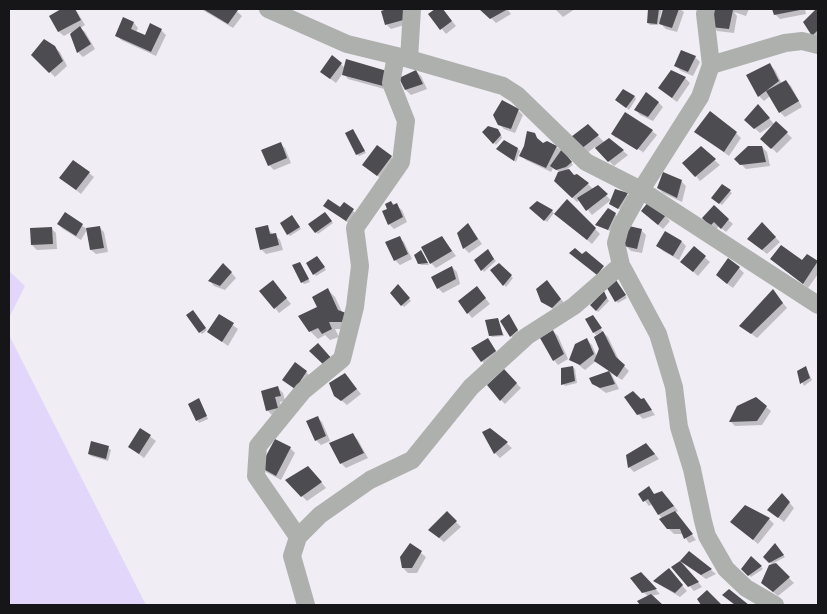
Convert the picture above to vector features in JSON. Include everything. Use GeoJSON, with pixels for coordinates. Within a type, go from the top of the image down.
{"type":"FeatureCollection","features":[{"type":"Feature","properties":{"kind":"street"},"geometry":{"type":"LineString","coordinates":[[268,9],[347,44],[504,86],[517,95],[586,162],[641,190],[818,305]]}},
{"type":"Feature","properties":{"kind":"street"},"geometry":{"type":"LineString","coordinates":[[298,537],[256,476],[258,446],[303,391],[342,359],[356,308],[360,266],[355,228],[401,162],[406,121],[391,83],[403,58],[412,9]]}},
{"type":"Feature","properties":{"kind":"street"},"geometry":{"type":"LineString","coordinates":[[706,9],[704,14],[712,65],[700,97],[641,190],[620,228],[616,243],[621,265],[658,334],[674,387],[680,428],[692,469],[702,521],[708,536],[726,569],[746,588],[775,605]]}},
{"type":"Feature","properties":{"kind":"street"},"geometry":{"type":"LineString","coordinates":[[712,65],[785,43],[802,41],[818,45]]}},
{"type":"Feature","properties":{"kind":"street"},"geometry":{"type":"LineString","coordinates":[[306,605],[292,556],[298,537],[320,515],[370,480],[412,460],[471,387],[527,336],[574,306],[621,265]]}},
{"type":"Feature","properties":{"kind":"shaded area"},"geometry":{"type":"Polygon","coordinates":[[[9,271],[25,286],[9,318],[9,271]]]}},
{"type":"Feature","properties":{"kind":"shaded area"},"geometry":{"type":"Polygon","coordinates":[[[9,335],[146,605],[9,605],[9,335]]]}},
{"type":"Feature","properties":{"kind":"building"},"geometry":{"type":"Polygon","coordinates":[[[61,9],[75,9],[81,20],[58,32],[49,16],[61,9]]]}},
{"type":"Feature","properties":{"kind":"building"},"geometry":{"type":"Polygon","coordinates":[[[203,9],[236,9],[238,10],[228,24],[203,9]]]}},
{"type":"Feature","properties":{"kind":"building"},"geometry":{"type":"Polygon","coordinates":[[[404,9],[407,19],[385,25],[381,11],[404,9]]]}},
{"type":"Feature","properties":{"kind":"building"},"geometry":{"type":"Polygon","coordinates":[[[435,9],[443,9],[452,21],[440,30],[428,14],[435,9]]]}},
{"type":"Feature","properties":{"kind":"building"},"geometry":{"type":"Polygon","coordinates":[[[479,9],[508,9],[490,19],[479,9]]]}},
{"type":"Feature","properties":{"kind":"building"},"geometry":{"type":"Polygon","coordinates":[[[648,9],[659,9],[657,24],[647,23],[648,9]]]}},
{"type":"Feature","properties":{"kind":"building"},"geometry":{"type":"Polygon","coordinates":[[[663,9],[679,9],[672,28],[659,24],[663,9]]]}},
{"type":"Feature","properties":{"kind":"building"},"geometry":{"type":"Polygon","coordinates":[[[714,9],[733,10],[729,29],[711,27],[714,9]]]}},
{"type":"Feature","properties":{"kind":"building"},"geometry":{"type":"Polygon","coordinates":[[[772,9],[800,9],[800,10],[774,15],[772,9]]]}},
{"type":"Feature","properties":{"kind":"building"},"geometry":{"type":"Polygon","coordinates":[[[818,9],[818,30],[812,36],[803,22],[818,9]]]}},
{"type":"Feature","properties":{"kind":"building"},"geometry":{"type":"Polygon","coordinates":[[[123,17],[134,22],[131,29],[145,35],[150,23],[162,29],[151,52],[115,36],[123,17]]]}},
{"type":"Feature","properties":{"kind":"building"},"geometry":{"type":"Polygon","coordinates":[[[80,26],[91,44],[77,53],[70,34],[80,26]]]}},
{"type":"Feature","properties":{"kind":"building"},"geometry":{"type":"Polygon","coordinates":[[[44,39],[55,46],[63,61],[49,73],[31,55],[44,39]]]}},
{"type":"Feature","properties":{"kind":"building"},"geometry":{"type":"Polygon","coordinates":[[[681,50],[696,56],[688,72],[674,66],[681,50]]]}},
{"type":"Feature","properties":{"kind":"building"},"geometry":{"type":"Polygon","coordinates":[[[332,55],[342,63],[330,79],[320,72],[332,55]]]}},
{"type":"Feature","properties":{"kind":"building"},"geometry":{"type":"Polygon","coordinates":[[[346,59],[387,71],[383,86],[342,75],[346,59]]]}},
{"type":"Feature","properties":{"kind":"building"},"geometry":{"type":"Polygon","coordinates":[[[770,63],[779,81],[758,97],[746,75],[770,63]]]}},
{"type":"Feature","properties":{"kind":"building"},"geometry":{"type":"Polygon","coordinates":[[[416,70],[423,84],[405,90],[399,78],[416,70]]]}},
{"type":"Feature","properties":{"kind":"building"},"geometry":{"type":"Polygon","coordinates":[[[671,70],[686,77],[672,98],[658,88],[671,70]]]}},
{"type":"Feature","properties":{"kind":"building"},"geometry":{"type":"Polygon","coordinates":[[[786,80],[799,101],[779,113],[766,91],[786,80]]]}},
{"type":"Feature","properties":{"kind":"building"},"geometry":{"type":"Polygon","coordinates":[[[623,89],[635,96],[626,108],[615,100],[623,89]]]}},
{"type":"Feature","properties":{"kind":"building"},"geometry":{"type":"Polygon","coordinates":[[[646,92],[659,102],[648,117],[634,110],[646,92]]]}},
{"type":"Feature","properties":{"kind":"building"},"geometry":{"type":"Polygon","coordinates":[[[502,100],[519,109],[511,129],[498,125],[493,115],[502,100]]]}},
{"type":"Feature","properties":{"kind":"building"},"geometry":{"type":"Polygon","coordinates":[[[758,104],[770,118],[754,129],[744,120],[758,104]]]}},
{"type":"Feature","properties":{"kind":"building"},"geometry":{"type":"Polygon","coordinates":[[[710,111],[737,132],[724,152],[694,132],[710,111]]]}},
{"type":"Feature","properties":{"kind":"building"},"geometry":{"type":"Polygon","coordinates":[[[625,112],[653,130],[637,150],[611,134],[625,112]]]}},
{"type":"Feature","properties":{"kind":"building"},"geometry":{"type":"Polygon","coordinates":[[[776,121],[788,132],[771,149],[760,139],[776,121]]]}},
{"type":"Feature","properties":{"kind":"building"},"geometry":{"type":"Polygon","coordinates":[[[588,124],[599,135],[581,149],[567,140],[588,124]]]}},
{"type":"Feature","properties":{"kind":"building"},"geometry":{"type":"Polygon","coordinates":[[[488,126],[498,129],[501,135],[493,144],[482,132],[488,126]]]}},
{"type":"Feature","properties":{"kind":"building"},"geometry":{"type":"Polygon","coordinates":[[[353,129],[365,151],[356,155],[345,133],[353,129]]]}},
{"type":"Feature","properties":{"kind":"building"},"geometry":{"type":"Polygon","coordinates":[[[527,131],[535,133],[537,138],[543,143],[547,141],[557,146],[546,168],[519,156],[524,146],[527,131]]]}},
{"type":"Feature","properties":{"kind":"building"},"geometry":{"type":"Polygon","coordinates":[[[609,138],[624,150],[608,162],[595,148],[609,138]]]}},
{"type":"Feature","properties":{"kind":"building"},"geometry":{"type":"Polygon","coordinates":[[[504,140],[518,148],[514,161],[496,149],[504,140]]]}},
{"type":"Feature","properties":{"kind":"building"},"geometry":{"type":"Polygon","coordinates":[[[281,142],[287,158],[268,166],[261,150],[281,142]]]}},
{"type":"Feature","properties":{"kind":"building"},"geometry":{"type":"Polygon","coordinates":[[[377,145],[392,156],[377,176],[362,165],[377,145]]]}},
{"type":"Feature","properties":{"kind":"building"},"geometry":{"type":"Polygon","coordinates":[[[701,146],[716,159],[695,177],[682,163],[701,146]]]}},
{"type":"Feature","properties":{"kind":"building"},"geometry":{"type":"Polygon","coordinates":[[[748,146],[762,146],[766,162],[740,165],[734,159],[748,146]]]}},
{"type":"Feature","properties":{"kind":"building"},"geometry":{"type":"Polygon","coordinates":[[[562,149],[572,162],[566,167],[556,170],[550,166],[562,149]]]}},
{"type":"Feature","properties":{"kind":"building"},"geometry":{"type":"Polygon","coordinates":[[[73,160],[90,172],[76,190],[59,178],[73,160]]]}},
{"type":"Feature","properties":{"kind":"building"},"geometry":{"type":"Polygon","coordinates":[[[569,169],[574,175],[577,174],[589,183],[572,198],[554,181],[558,172],[569,169]]]}},
{"type":"Feature","properties":{"kind":"building"},"geometry":{"type":"Polygon","coordinates":[[[663,172],[682,180],[677,198],[657,188],[663,172]]]}},
{"type":"Feature","properties":{"kind":"building"},"geometry":{"type":"Polygon","coordinates":[[[722,184],[731,190],[719,204],[711,198],[722,184]]]}},
{"type":"Feature","properties":{"kind":"building"},"geometry":{"type":"Polygon","coordinates":[[[598,185],[608,194],[586,211],[577,198],[598,185]]]}},
{"type":"Feature","properties":{"kind":"building"},"geometry":{"type":"Polygon","coordinates":[[[615,189],[628,193],[618,209],[609,204],[615,189]]]}},
{"type":"Feature","properties":{"kind":"building"},"geometry":{"type":"Polygon","coordinates":[[[328,199],[340,207],[344,202],[354,209],[346,221],[323,206],[328,199]]]}},
{"type":"Feature","properties":{"kind":"building"},"geometry":{"type":"Polygon","coordinates":[[[567,199],[596,228],[587,240],[554,214],[567,199]]]}},
{"type":"Feature","properties":{"kind":"building"},"geometry":{"type":"Polygon","coordinates":[[[391,201],[393,205],[397,203],[403,217],[388,225],[382,211],[387,209],[385,204],[391,201]]]}},
{"type":"Feature","properties":{"kind":"building"},"geometry":{"type":"Polygon","coordinates":[[[537,201],[553,210],[544,221],[529,208],[537,201]]]}},
{"type":"Feature","properties":{"kind":"building"},"geometry":{"type":"Polygon","coordinates":[[[649,201],[666,215],[658,225],[641,211],[649,201]]]}},
{"type":"Feature","properties":{"kind":"building"},"geometry":{"type":"Polygon","coordinates":[[[714,205],[729,219],[721,229],[714,222],[710,226],[702,218],[714,205]]]}},
{"type":"Feature","properties":{"kind":"building"},"geometry":{"type":"Polygon","coordinates":[[[608,208],[616,213],[608,230],[595,225],[608,208]]]}},
{"type":"Feature","properties":{"kind":"building"},"geometry":{"type":"Polygon","coordinates":[[[65,212],[83,224],[76,236],[57,224],[65,212]]]}},
{"type":"Feature","properties":{"kind":"building"},"geometry":{"type":"Polygon","coordinates":[[[325,212],[332,221],[315,233],[308,224],[325,212]]]}},
{"type":"Feature","properties":{"kind":"building"},"geometry":{"type":"Polygon","coordinates":[[[292,215],[300,227],[287,235],[280,223],[292,215]]]}},
{"type":"Feature","properties":{"kind":"building"},"geometry":{"type":"Polygon","coordinates":[[[762,222],[776,237],[762,250],[747,239],[762,222]]]}},
{"type":"Feature","properties":{"kind":"building"},"geometry":{"type":"Polygon","coordinates":[[[468,223],[478,239],[463,249],[457,233],[468,223]]]}},
{"type":"Feature","properties":{"kind":"building"},"geometry":{"type":"Polygon","coordinates":[[[268,225],[270,234],[276,233],[279,245],[260,250],[255,228],[268,225]]]}},
{"type":"Feature","properties":{"kind":"building"},"geometry":{"type":"Polygon","coordinates":[[[100,226],[104,248],[90,250],[86,228],[100,226]]]}},
{"type":"Feature","properties":{"kind":"building"},"geometry":{"type":"Polygon","coordinates":[[[629,226],[642,229],[637,249],[624,246],[629,226]]]}},
{"type":"Feature","properties":{"kind":"building"},"geometry":{"type":"Polygon","coordinates":[[[52,227],[53,244],[31,245],[30,228],[52,227]]]}},
{"type":"Feature","properties":{"kind":"building"},"geometry":{"type":"Polygon","coordinates":[[[665,231],[682,241],[673,256],[656,246],[665,231]]]}},
{"type":"Feature","properties":{"kind":"building"},"geometry":{"type":"Polygon","coordinates":[[[400,236],[408,254],[394,261],[385,242],[400,236]]]}},
{"type":"Feature","properties":{"kind":"building"},"geometry":{"type":"Polygon","coordinates":[[[442,236],[452,251],[430,264],[421,247],[442,236]]]}},
{"type":"Feature","properties":{"kind":"building"},"geometry":{"type":"Polygon","coordinates":[[[781,245],[802,260],[807,254],[818,261],[803,284],[770,259],[781,245]]]}},
{"type":"Feature","properties":{"kind":"building"},"geometry":{"type":"Polygon","coordinates":[[[694,246],[706,256],[693,272],[680,262],[694,246]]]}},
{"type":"Feature","properties":{"kind":"building"},"geometry":{"type":"Polygon","coordinates":[[[575,248],[582,254],[586,251],[604,266],[597,275],[569,253],[575,248]]]}},
{"type":"Feature","properties":{"kind":"building"},"geometry":{"type":"Polygon","coordinates":[[[488,249],[494,259],[481,271],[474,260],[488,249]]]}},
{"type":"Feature","properties":{"kind":"building"},"geometry":{"type":"Polygon","coordinates":[[[421,250],[428,263],[418,264],[414,255],[421,250]]]}},
{"type":"Feature","properties":{"kind":"building"},"geometry":{"type":"Polygon","coordinates":[[[317,256],[325,267],[313,275],[306,263],[317,256]]]}},
{"type":"Feature","properties":{"kind":"building"},"geometry":{"type":"Polygon","coordinates":[[[728,258],[740,267],[727,284],[716,275],[728,258]]]}},
{"type":"Feature","properties":{"kind":"building"},"geometry":{"type":"Polygon","coordinates":[[[300,262],[309,279],[301,283],[292,265],[300,262]]]}},
{"type":"Feature","properties":{"kind":"building"},"geometry":{"type":"Polygon","coordinates":[[[223,263],[232,272],[220,286],[208,281],[223,263]]]}},
{"type":"Feature","properties":{"kind":"building"},"geometry":{"type":"Polygon","coordinates":[[[499,263],[512,275],[503,286],[490,270],[499,263]]]}},
{"type":"Feature","properties":{"kind":"building"},"geometry":{"type":"Polygon","coordinates":[[[452,266],[456,279],[437,289],[431,277],[452,266]]]}},
{"type":"Feature","properties":{"kind":"building"},"geometry":{"type":"Polygon","coordinates":[[[273,280],[287,298],[274,309],[259,291],[273,280]]]}},
{"type":"Feature","properties":{"kind":"building"},"geometry":{"type":"Polygon","coordinates":[[[547,280],[561,299],[552,308],[541,302],[536,289],[547,280]]]}},
{"type":"Feature","properties":{"kind":"building"},"geometry":{"type":"Polygon","coordinates":[[[616,280],[626,295],[615,302],[607,288],[616,280]]]}},
{"type":"Feature","properties":{"kind":"building"},"geometry":{"type":"Polygon","coordinates":[[[398,284],[410,298],[401,306],[390,293],[398,284]]]}},
{"type":"Feature","properties":{"kind":"building"},"geometry":{"type":"Polygon","coordinates":[[[477,286],[486,298],[467,314],[458,301],[477,286]]]}},
{"type":"Feature","properties":{"kind":"building"},"geometry":{"type":"Polygon","coordinates":[[[328,288],[338,310],[346,313],[342,322],[329,322],[332,329],[322,334],[318,328],[309,332],[298,316],[317,307],[312,297],[328,288]]]}},
{"type":"Feature","properties":{"kind":"building"},"geometry":{"type":"Polygon","coordinates":[[[773,289],[783,303],[751,334],[739,326],[773,289]]]}},
{"type":"Feature","properties":{"kind":"building"},"geometry":{"type":"Polygon","coordinates":[[[604,291],[607,298],[596,311],[590,305],[604,291]]]}},
{"type":"Feature","properties":{"kind":"building"},"geometry":{"type":"Polygon","coordinates":[[[193,310],[206,328],[199,333],[186,315],[193,310]]]}},
{"type":"Feature","properties":{"kind":"building"},"geometry":{"type":"Polygon","coordinates":[[[219,314],[234,323],[222,342],[207,332],[219,314]]]}},
{"type":"Feature","properties":{"kind":"building"},"geometry":{"type":"Polygon","coordinates":[[[509,314],[518,330],[510,337],[500,321],[509,314]]]}},
{"type":"Feature","properties":{"kind":"building"},"geometry":{"type":"Polygon","coordinates":[[[593,315],[602,328],[593,333],[585,319],[593,315]]]}},
{"type":"Feature","properties":{"kind":"building"},"geometry":{"type":"Polygon","coordinates":[[[498,318],[503,335],[489,336],[485,320],[498,318]]]}},
{"type":"Feature","properties":{"kind":"building"},"geometry":{"type":"Polygon","coordinates":[[[553,330],[564,354],[553,361],[540,338],[553,330]]]}},
{"type":"Feature","properties":{"kind":"building"},"geometry":{"type":"Polygon","coordinates":[[[603,331],[616,357],[625,365],[617,377],[594,361],[599,349],[594,337],[603,331]]]}},
{"type":"Feature","properties":{"kind":"building"},"geometry":{"type":"Polygon","coordinates":[[[488,338],[496,351],[481,362],[471,348],[488,338]]]}},
{"type":"Feature","properties":{"kind":"building"},"geometry":{"type":"Polygon","coordinates":[[[587,338],[594,354],[580,365],[569,360],[575,344],[587,338]]]}},
{"type":"Feature","properties":{"kind":"building"},"geometry":{"type":"Polygon","coordinates":[[[318,343],[333,360],[326,367],[309,351],[318,343]]]}},
{"type":"Feature","properties":{"kind":"building"},"geometry":{"type":"Polygon","coordinates":[[[295,362],[307,371],[295,389],[282,380],[295,362]]]}},
{"type":"Feature","properties":{"kind":"building"},"geometry":{"type":"Polygon","coordinates":[[[573,366],[575,381],[561,385],[561,368],[573,366]]]}},
{"type":"Feature","properties":{"kind":"building"},"geometry":{"type":"Polygon","coordinates":[[[806,366],[810,378],[800,384],[797,371],[806,366]]]}},
{"type":"Feature","properties":{"kind":"building"},"geometry":{"type":"Polygon","coordinates":[[[504,369],[517,383],[500,401],[487,385],[504,369]]]}},
{"type":"Feature","properties":{"kind":"building"},"geometry":{"type":"Polygon","coordinates":[[[609,371],[615,384],[600,388],[592,384],[589,378],[609,371]]]}},
{"type":"Feature","properties":{"kind":"building"},"geometry":{"type":"Polygon","coordinates":[[[345,373],[357,389],[341,401],[334,396],[329,383],[345,373]]]}},
{"type":"Feature","properties":{"kind":"building"},"geometry":{"type":"Polygon","coordinates":[[[278,386],[281,396],[275,397],[278,408],[266,411],[261,391],[278,386]]]}},
{"type":"Feature","properties":{"kind":"building"},"geometry":{"type":"Polygon","coordinates":[[[633,391],[641,399],[644,398],[652,410],[637,415],[624,397],[633,391]]]}},
{"type":"Feature","properties":{"kind":"building"},"geometry":{"type":"Polygon","coordinates":[[[756,397],[767,406],[757,421],[729,422],[737,406],[756,397]]]}},
{"type":"Feature","properties":{"kind":"building"},"geometry":{"type":"Polygon","coordinates":[[[199,398],[207,416],[196,421],[188,404],[199,398]]]}},
{"type":"Feature","properties":{"kind":"building"},"geometry":{"type":"Polygon","coordinates":[[[318,416],[326,436],[315,441],[306,421],[318,416]]]}},
{"type":"Feature","properties":{"kind":"building"},"geometry":{"type":"Polygon","coordinates":[[[140,428],[151,435],[139,454],[128,447],[140,428]]]}},
{"type":"Feature","properties":{"kind":"building"},"geometry":{"type":"Polygon","coordinates":[[[490,428],[508,442],[494,454],[482,432],[490,428]]]}},
{"type":"Feature","properties":{"kind":"building"},"geometry":{"type":"Polygon","coordinates":[[[353,433],[364,453],[340,464],[329,443],[353,433]]]}},
{"type":"Feature","properties":{"kind":"building"},"geometry":{"type":"Polygon","coordinates":[[[275,439],[291,447],[276,476],[260,467],[275,439]]]}},
{"type":"Feature","properties":{"kind":"building"},"geometry":{"type":"Polygon","coordinates":[[[91,441],[109,446],[106,459],[88,454],[91,441]]]}},
{"type":"Feature","properties":{"kind":"building"},"geometry":{"type":"Polygon","coordinates":[[[646,443],[655,454],[628,468],[626,455],[646,443]]]}},
{"type":"Feature","properties":{"kind":"building"},"geometry":{"type":"Polygon","coordinates":[[[308,466],[322,482],[301,497],[285,480],[308,466]]]}},
{"type":"Feature","properties":{"kind":"building"},"geometry":{"type":"Polygon","coordinates":[[[649,486],[654,494],[662,491],[674,506],[658,515],[648,499],[643,502],[638,494],[649,486]]]}},
{"type":"Feature","properties":{"kind":"building"},"geometry":{"type":"Polygon","coordinates":[[[782,493],[790,502],[778,518],[767,510],[782,493]]]}},
{"type":"Feature","properties":{"kind":"building"},"geometry":{"type":"Polygon","coordinates":[[[745,505],[770,518],[753,540],[730,522],[745,505]]]}},
{"type":"Feature","properties":{"kind":"building"},"geometry":{"type":"Polygon","coordinates":[[[447,511],[457,521],[439,538],[428,530],[447,511]]]}},
{"type":"Feature","properties":{"kind":"building"},"geometry":{"type":"Polygon","coordinates":[[[675,511],[693,534],[684,539],[680,529],[667,529],[659,519],[675,511]]]}},
{"type":"Feature","properties":{"kind":"building"},"geometry":{"type":"Polygon","coordinates":[[[410,543],[422,551],[412,568],[402,568],[400,557],[410,543]]]}},
{"type":"Feature","properties":{"kind":"building"},"geometry":{"type":"Polygon","coordinates":[[[775,543],[784,555],[769,563],[763,557],[775,543]]]}},
{"type":"Feature","properties":{"kind":"building"},"geometry":{"type":"Polygon","coordinates":[[[689,551],[712,569],[701,575],[680,561],[689,551]]]}},
{"type":"Feature","properties":{"kind":"building"},"geometry":{"type":"Polygon","coordinates":[[[751,556],[762,566],[748,576],[741,569],[751,556]]]}},
{"type":"Feature","properties":{"kind":"building"},"geometry":{"type":"Polygon","coordinates":[[[680,561],[699,582],[688,587],[671,567],[680,561]]]}},
{"type":"Feature","properties":{"kind":"building"},"geometry":{"type":"Polygon","coordinates":[[[776,563],[790,577],[773,592],[761,583],[769,565],[776,563]]]}},
{"type":"Feature","properties":{"kind":"building"},"geometry":{"type":"Polygon","coordinates":[[[669,568],[683,585],[675,593],[653,581],[669,568]]]}},
{"type":"Feature","properties":{"kind":"building"},"geometry":{"type":"Polygon","coordinates":[[[641,572],[657,589],[642,593],[630,578],[641,572]]]}},
{"type":"Feature","properties":{"kind":"building"},"geometry":{"type":"Polygon","coordinates":[[[729,589],[749,605],[735,605],[722,595],[729,589]]]}},
{"type":"Feature","properties":{"kind":"building"},"geometry":{"type":"Polygon","coordinates":[[[707,590],[721,604],[701,605],[697,599],[707,590]]]}},
{"type":"Feature","properties":{"kind":"building"},"geometry":{"type":"Polygon","coordinates":[[[651,594],[663,605],[640,605],[637,601],[651,594]]]}}]}
